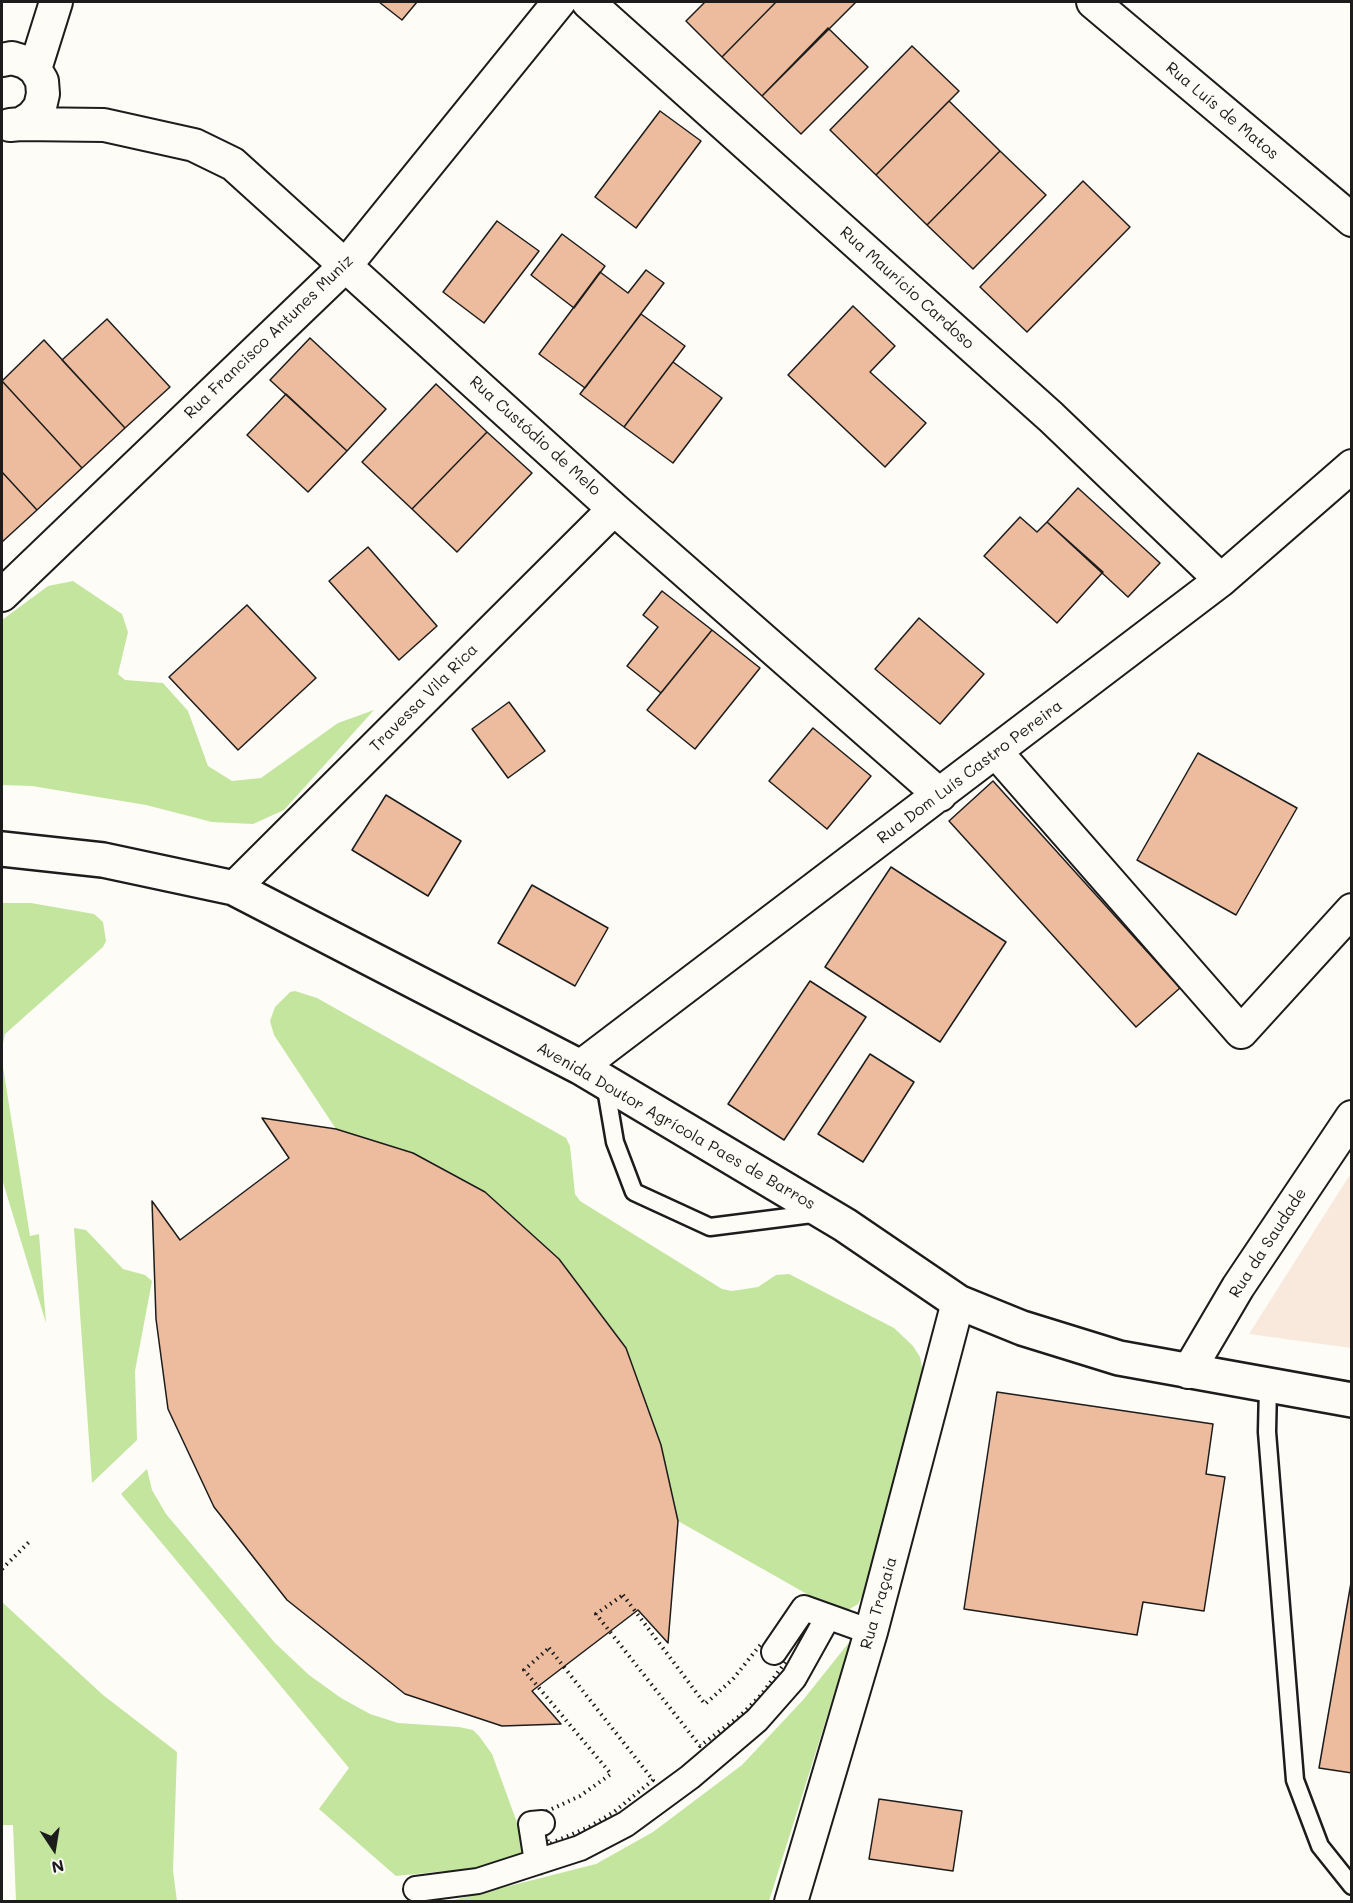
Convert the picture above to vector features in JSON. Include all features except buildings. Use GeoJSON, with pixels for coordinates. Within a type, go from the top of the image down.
{"type":"FeatureCollection","features":[{"type":"Feature","properties":{"kind":"street","name":"Rua Francisco Antunes Muniz"},"geometry":{"type":"LineString","coordinates":[[2,595],[346,265],[559,2]]}},
{"type":"Feature","properties":{"kind":"street","name":"Rua Maurício Cardoso"},"geometry":{"type":"LineString","coordinates":[[588,2],[1052,417],[1221,580]]}},
{"type":"Feature","properties":{"kind":"street","name":"Rua Luís de Matos"},"geometry":{"type":"LineString","coordinates":[[1093,2],[1352,220]]}},
{"type":"Feature","properties":{"kind":"street"},"geometry":{"type":"LineString","coordinates":[[2,59],[54,8]]}},
{"type":"Feature","properties":{"kind":"street"},"geometry":{"type":"LineString","coordinates":[[11,124],[32,117],[40,107],[39,82],[54,8]]}},
{"type":"Feature","properties":{"kind":"street","name":"Rua Custódio de Melo"},"geometry":{"type":"LineString","coordinates":[[2,59],[12,58],[25,62],[39,82],[104,125]]}},
{"type":"Feature","properties":{"kind":"street","name":"Rua Custódio de Melo"},"geometry":{"type":"LineString","coordinates":[[11,124],[104,125],[194,145],[233,164],[614,509],[940,795]]}},
{"type":"Feature","properties":{"kind":"street","name":"Rua Dom Luís Castro Pereira"},"geometry":{"type":"LineString","coordinates":[[592,1075],[940,795],[1221,580],[1352,466]]}},
{"type":"Feature","properties":{"kind":"street","name":"Travessa Vila Rica"},"geometry":{"type":"LineString","coordinates":[[234,888],[614,509]]}},
{"type":"Feature","properties":{"kind":"street"},"geometry":{"type":"LineString","coordinates":[[996,752],[1241,1032],[1352,910]]}},
{"type":"Feature","properties":{"kind":"street","name":"Avenida Doutor Agrícola Paes de Barros"},"geometry":{"type":"LineString","coordinates":[[2,849],[104,860],[234,888],[592,1075],[825,1213],[958,1302],[1022,1328],[1119,1358],[1352,1400]]}},
{"type":"Feature","properties":{"kind":"street","name":"Rua da Saudade"},"geometry":{"type":"LineString","coordinates":[[1188,1372],[1238,1287],[1352,1117]]}},
{"type":"Feature","properties":{"kind":"street","name":"Rua Traçaia"},"geometry":{"type":"LineString","coordinates":[[791,1902],[871,1632],[958,1302]]}},
{"type":"Feature","properties":{"kind":"street"},"geometry":{"type":"LineString","coordinates":[[774,1652],[804,1608],[871,1632]]}},
{"type":"Feature","properties":{"kind":"street"},"geometry":{"type":"LineString","coordinates":[[416,1889],[478,1881],[580,1848],[626,1824],[690,1777],[758,1720],[794,1678],[828,1617]]}},
{"type":"Feature","properties":{"kind":"street"},"geometry":{"type":"LineString","coordinates":[[537,1862],[531,1824],[542,1823]]}},
{"type":"Feature","properties":{"kind":"lane"},"geometry":{"type":"LineString","coordinates":[[592,1075],[634,1192],[710,1227],[825,1213]]}},
{"type":"Feature","properties":{"kind":"lane"},"geometry":{"type":"LineString","coordinates":[[1268,1386],[1267,1432],[1295,1780],[1320,1846],[1352,1886]]}},
{"type":"Feature","properties":{"kind":"path"},"geometry":{"type":"LineString","coordinates":[[2,1569],[31,1540]]}},
{"type":"Feature","properties":{"kind":"path"},"geometry":{"type":"LineString","coordinates":[[623,1595],[705,1704],[733,1679],[761,1644],[774,1652],[787,1660],[761,1695],[734,1721],[700,1746],[596,1614],[623,1595]]}},
{"type":"Feature","properties":{"kind":"path"},"geometry":{"type":"LineString","coordinates":[[549,1648],[653,1780],[614,1812],[589,1827],[549,1844],[542,1823],[539,1815],[580,1796],[611,1774],[524,1670],[549,1648]]}},
{"type":"Feature","properties":{"kind":"shaded area"},"geometry":{"type":"Polygon","coordinates":[[[1351,1173],[1351,1348],[1249,1334],[1351,1173]]]}},
{"type":"Feature","properties":{"kind":"green space"},"geometry":{"type":"Polygon","coordinates":[[[73,581],[122,614],[128,632],[118,674],[125,680],[163,683],[188,711],[208,766],[232,781],[261,778],[338,723],[374,710],[284,810],[253,824],[212,822],[146,805],[32,786],[2,785],[2,620],[48,586],[73,581]]]}},
{"type":"Feature","properties":{"kind":"green space"},"geometry":{"type":"Polygon","coordinates":[[[2,903],[31,903],[94,914],[103,922],[106,941],[103,947],[5,1034],[2,1048],[2,903]]]}},
{"type":"Feature","properties":{"kind":"green space"},"geometry":{"type":"Polygon","coordinates":[[[295,991],[317,998],[566,1138],[570,1146],[575,1194],[580,1201],[722,1289],[732,1291],[758,1287],[776,1275],[789,1274],[894,1328],[913,1346],[920,1357],[923,1373],[920,1404],[864,1593],[858,1604],[848,1610],[837,1611],[678,1521],[661,1445],[626,1348],[559,1259],[485,1192],[413,1153],[336,1129],[274,1035],[270,1021],[275,1007],[290,992],[295,991]]]}},
{"type":"Feature","properties":{"kind":"green space"},"geometry":{"type":"Polygon","coordinates":[[[2,1061],[30,1236],[39,1234],[46,1323],[2,1179],[2,1061]]]}},
{"type":"Feature","properties":{"kind":"green space"},"geometry":{"type":"Polygon","coordinates":[[[74,1228],[86,1230],[123,1269],[145,1275],[152,1281],[135,1371],[137,1440],[92,1483],[74,1228]]]}},
{"type":"Feature","properties":{"kind":"green space"},"geometry":{"type":"Polygon","coordinates":[[[147,1469],[152,1490],[166,1514],[275,1643],[309,1675],[341,1698],[370,1714],[398,1723],[459,1727],[473,1730],[479,1736],[492,1754],[527,1850],[478,1881],[445,1871],[396,1876],[319,1809],[349,1768],[121,1494],[147,1469]]]}},
{"type":"Feature","properties":{"kind":"green space"},"geometry":{"type":"Polygon","coordinates":[[[2,1602],[103,1695],[177,1752],[173,1871],[177,1901],[16,1901],[13,1825],[2,1825],[2,1602]]]}},
{"type":"Feature","properties":{"kind":"green space"},"geometry":{"type":"Polygon","coordinates":[[[851,1640],[769,1901],[450,1901],[596,1864],[653,1832],[742,1765],[803,1700],[851,1640]]]}}]}
